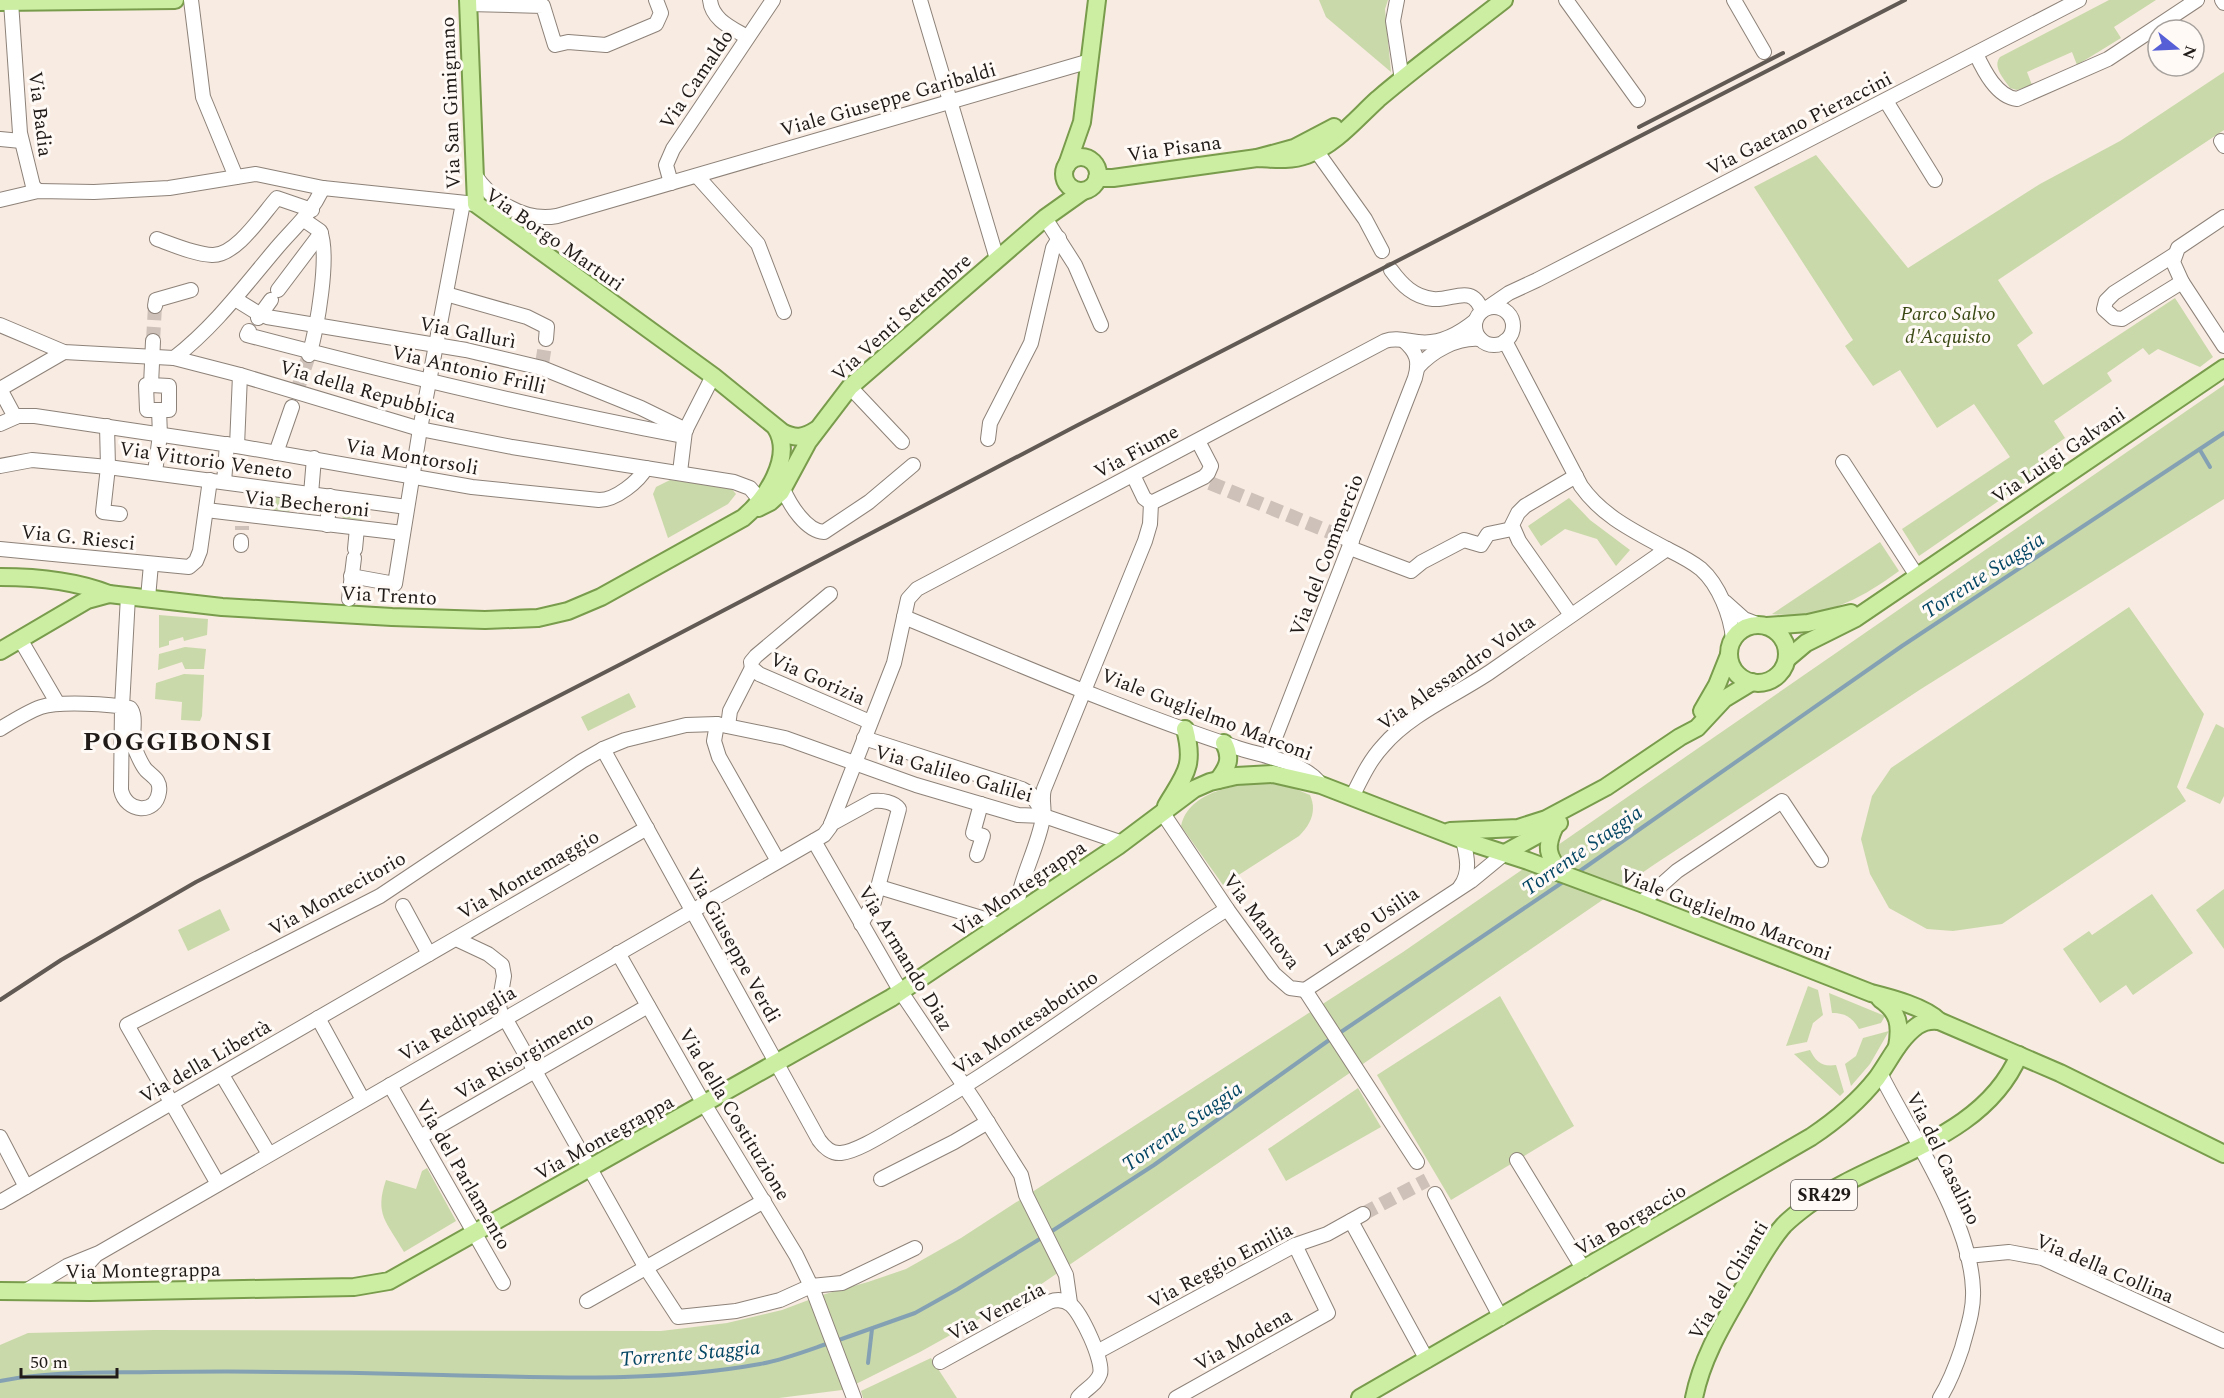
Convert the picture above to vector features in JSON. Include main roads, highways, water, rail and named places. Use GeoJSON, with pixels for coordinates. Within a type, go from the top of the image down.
{"type":"FeatureCollection","features":[{"type":"Feature","properties":{"kind":"main road"},"geometry":{"type":"LineString","coordinates":[[6,2],[175,0]]}},
{"type":"Feature","properties":{"kind":"main road"},"geometry":{"type":"LineString","coordinates":[[1096,171],[1081,157],[1071,161],[1066,170],[1069,186],[1083,191],[1092,186],[1096,171],[1082,123],[1097,0]]}},
{"type":"Feature","properties":{"kind":"main road","name":"Via Pisana"},"geometry":{"type":"LineString","coordinates":[[1257,158],[1291,159],[1316,151],[1504,0]]}},
{"type":"Feature","properties":{"kind":"main road","name":"Via San Gimignano"},"geometry":{"type":"LineString","coordinates":[[468,2],[474,174],[469,203]]}},
{"type":"Feature","properties":{"kind":"main road","name":"Via Pisana"},"geometry":{"type":"LineString","coordinates":[[1096,171],[1116,177],[1257,158],[1294,148],[1378,99]]}},
{"type":"Feature","properties":{"kind":"main road","name":"Via Venti Settembre"},"geometry":{"type":"LineString","coordinates":[[1045,218],[1046,213],[1058,198],[1082,123]]}},
{"type":"Feature","properties":{"kind":"main road","name":"Via Venti Settembre"},"geometry":{"type":"LineString","coordinates":[[756,505],[774,499],[783,489],[816,430],[850,387],[1045,218],[1083,191]]}},
{"type":"Feature","properties":{"kind":"main road","name":"Via Borgo Marturi"},"geometry":{"type":"LineString","coordinates":[[469,203],[713,376],[776,428]]}},
{"type":"Feature","properties":{"kind":"main road","name":"Via Luigi Galvani"},"geometry":{"type":"LineString","coordinates":[[1437,830],[1486,831],[1532,825],[1606,787],[1701,725],[1732,693],[1752,682],[1774,678],[1780,673],[1787,659],[1801,646],[1849,622],[2224,368]]}},
{"type":"Feature","properties":{"kind":"main road"},"geometry":{"type":"LineString","coordinates":[[776,428],[786,434],[799,437],[816,430]]}},
{"type":"Feature","properties":{"kind":"main road"},"geometry":{"type":"LineString","coordinates":[[756,505],[775,476],[781,457],[782,442],[776,428]]}},
{"type":"Feature","properties":{"kind":"main road","name":"Via Trento"},"geometry":{"type":"LineString","coordinates":[[0,577],[31,578],[71,584],[109,594],[222,607],[392,617],[485,620],[537,618],[568,611],[601,597],[727,529],[756,505]]}},
{"type":"Feature","properties":{"kind":"main road"},"geometry":{"type":"LineString","coordinates":[[70,609],[76,597],[71,584]]}},
{"type":"Feature","properties":{"kind":"main road"},"geometry":{"type":"LineString","coordinates":[[0,651],[70,609],[92,598],[109,594]]}},
{"type":"Feature","properties":{"kind":"main road","name":"Via Luigi Galvani"},"geometry":{"type":"LineString","coordinates":[[1680,737],[1695,721],[1710,699],[1731,647],[1743,628],[1824,621],[1872,606]]}},
{"type":"Feature","properties":{"kind":"main road"},"geometry":{"type":"LineString","coordinates":[[1762,625],[1773,628],[1783,638],[1787,659]]}},
{"type":"Feature","properties":{"kind":"main road"},"geometry":{"type":"LineString","coordinates":[[1731,647],[1734,669],[1745,680],[1752,682]]}},
{"type":"Feature","properties":{"kind":"main road"},"geometry":{"type":"LineString","coordinates":[[1162,812],[1190,764],[1185,729]]}},
{"type":"Feature","properties":{"kind":"main road"},"geometry":{"type":"LineString","coordinates":[[1162,812],[1194,789],[1218,780],[1227,768],[1229,760],[1224,743]]}},
{"type":"Feature","properties":{"kind":"main road","name":"Viale Guglielmo Marconi"},"geometry":{"type":"LineString","coordinates":[[1218,780],[1267,774],[1321,785],[1463,840],[1561,873],[1929,1014],[2105,1095],[2224,1154]]}},
{"type":"Feature","properties":{"kind":"main road","name":"Via Luigi Galvani"},"geometry":{"type":"LineString","coordinates":[[1505,853],[1580,810],[1606,787]]}},
{"type":"Feature","properties":{"kind":"main road","name":"Via Montegrappa"},"geometry":{"type":"LineString","coordinates":[[0,1292],[370,1286],[399,1276],[901,992],[1123,843],[1162,812]]}},
{"type":"Feature","properties":{"kind":"main road"},"geometry":{"type":"LineString","coordinates":[[1555,826],[1550,837],[1548,852],[1551,861],[1561,873]]}},
{"type":"Feature","properties":{"kind":"main road"},"geometry":{"type":"LineString","coordinates":[[1871,993],[1886,1003],[1897,1016],[1900,1030],[1897,1047]]}},
{"type":"Feature","properties":{"kind":"main road","name":"Via Borgaccio"},"geometry":{"type":"LineString","coordinates":[[1360,1398],[1502,1318],[1811,1137],[1847,1109],[1880,1073],[1897,1047],[1921,1023],[1940,1021]]}},
{"type":"Feature","properties":{"kind":"main road","name":"Via del Chianti"},"geometry":{"type":"LineString","coordinates":[[1694,1398],[1703,1365],[1722,1325],[1784,1225],[1814,1201],[1952,1128],[1989,1101],[2004,1083],[2019,1055]]}},
{"type":"Feature","properties":{"kind":"waterway","name":"Torrente Staggia"},"geometry":{"type":"LineString","coordinates":[[1577,873],[1902,646],[2224,433]]}},
{"type":"Feature","properties":{"kind":"waterway"},"geometry":{"type":"LineString","coordinates":[[2200,450],[2210,467]]}},
{"type":"Feature","properties":{"kind":"waterway","name":"Torrente Staggia"},"geometry":{"type":"LineString","coordinates":[[1338,1034],[1566,880]]}},
{"type":"Feature","properties":{"kind":"waterway","name":"Torrente Staggia"},"geometry":{"type":"LineString","coordinates":[[1049,1233],[1154,1165],[1332,1038]]}},
{"type":"Feature","properties":{"kind":"waterway","name":"Torrente Staggia"},"geometry":{"type":"LineString","coordinates":[[836,1341],[915,1313],[1043,1237]]}},
{"type":"Feature","properties":{"kind":"waterway"},"geometry":{"type":"LineString","coordinates":[[868,1363],[872,1329]]}},
{"type":"Feature","properties":{"kind":"waterway","name":"Torrente Staggia"},"geometry":{"type":"LineString","coordinates":[[0,1381],[57,1374],[190,1372],[642,1376],[721,1370],[760,1364],[786,1358],[829,1343]]}},
{"type":"Feature","properties":{"kind":"tunnel"},"geometry":{"type":"LineString","coordinates":[[153,341],[155,306]]}},
{"type":"Feature","properties":{"kind":"tunnel"},"geometry":{"type":"LineString","coordinates":[[542,364],[546,339]]}},
{"type":"Feature","properties":{"kind":"tunnel"},"geometry":{"type":"LineString","coordinates":[[298,388],[309,355]]}},
{"type":"Feature","properties":{"kind":"tunnel"},"geometry":{"type":"LineString","coordinates":[[1210,483],[1337,535]]}},
{"type":"Feature","properties":{"kind":"tunnel"},"geometry":{"type":"LineString","coordinates":[[1363,1214],[1427,1180]]}},
{"type":"Feature","properties":{"kind":"railway"},"geometry":{"type":"LineString","coordinates":[[0,1000],[61,960],[196,882],[1905,0]]}},
{"type":"Feature","properties":{"kind":"railway"},"geometry":{"type":"LineString","coordinates":[[1639,127],[1783,53]]}},
{"type":"Feature","properties":{"kind":"district","name":"POGGIBONSI"},"geometry":{"type":"Point","coordinates":[178,741]}},
{"type":"Feature","properties":{"kind":"park label","name":"Parco Salvo d'Acquisto"},"geometry":{"type":"Point","coordinates":[1948,324]}}]}
